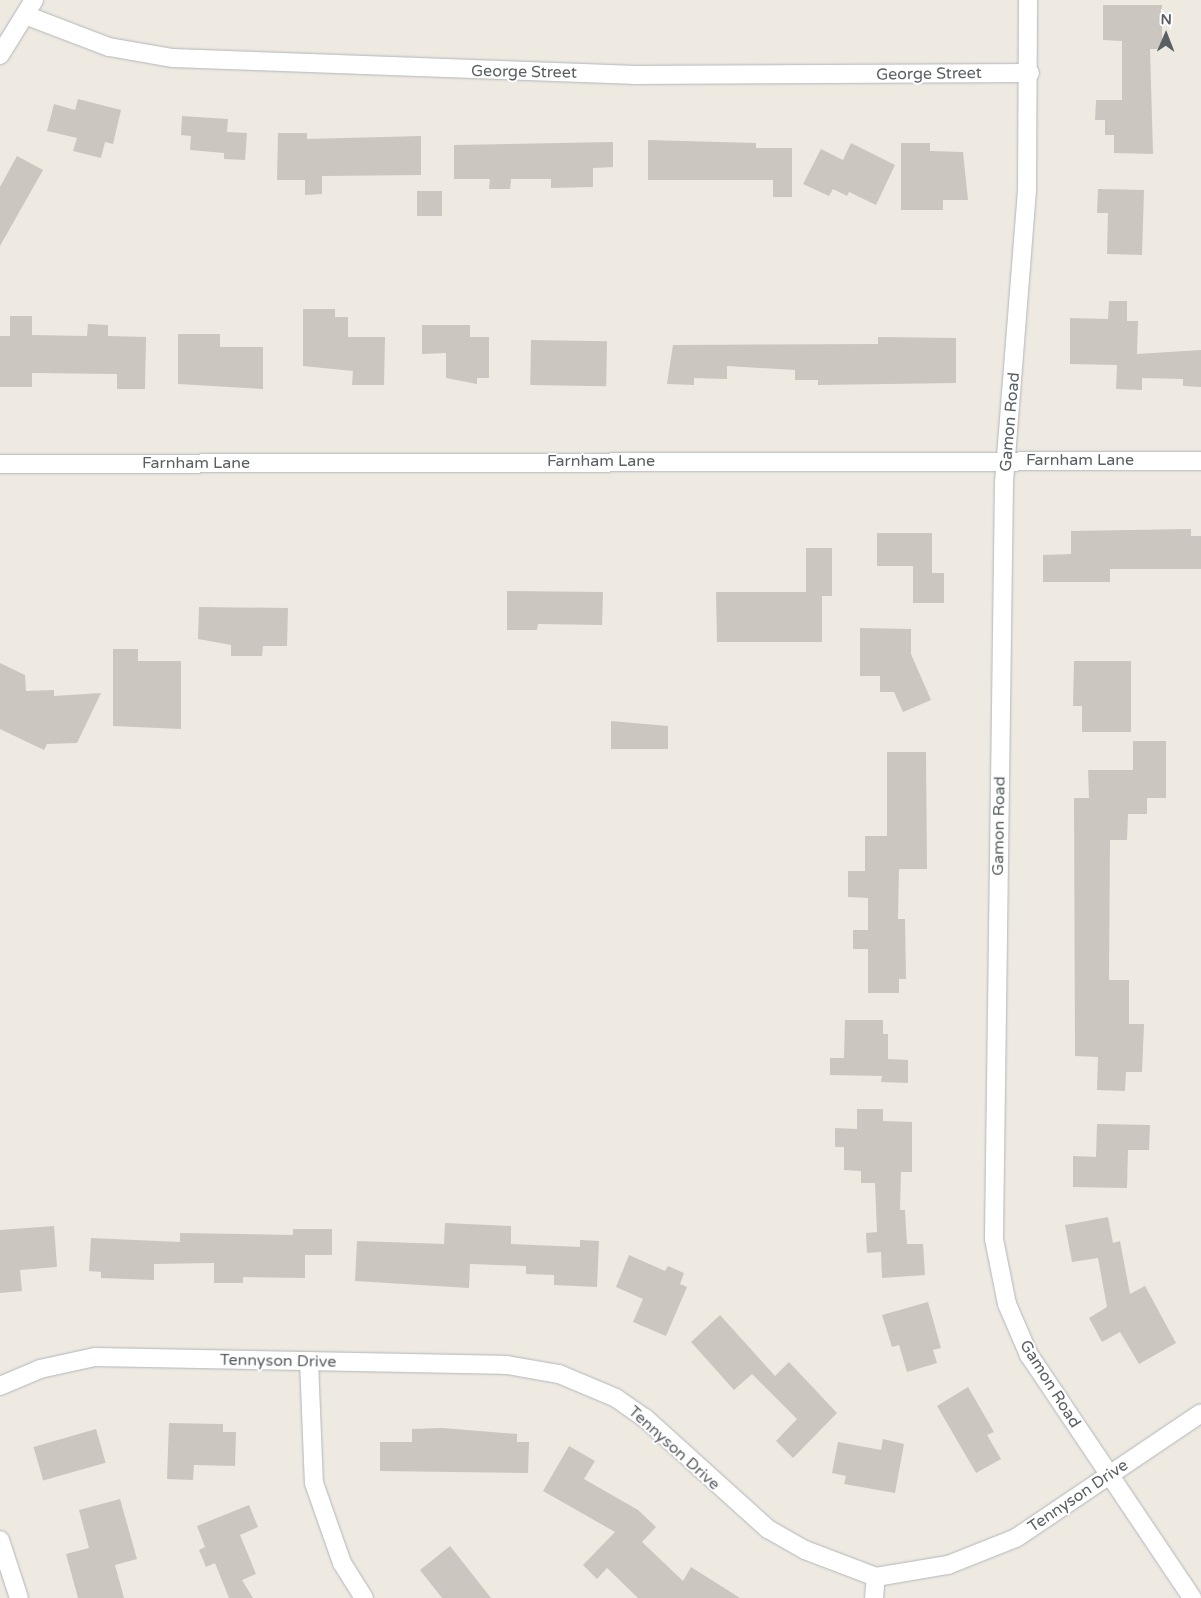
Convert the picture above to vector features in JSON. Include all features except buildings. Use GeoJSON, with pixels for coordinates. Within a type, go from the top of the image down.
{"type":"FeatureCollection","features":[{"type":"Feature","properties":{"kind":"street","name":"Gamon Road"},"geometry":{"type":"LineString","coordinates":[[1028,0],[1030,72],[1027,190],[1008,460],[1003,492],[994,1239],[1001,1283],[1016,1330],[1108,1476],[1192,1598]]}},
{"type":"Feature","properties":{"kind":"street","name":"George Street"},"geometry":{"type":"LineString","coordinates":[[29,7],[109,47],[173,58],[637,75],[1030,72]]}},
{"type":"Feature","properties":{"kind":"street"},"geometry":{"type":"LineString","coordinates":[[0,55],[29,7]]}},
{"type":"Feature","properties":{"kind":"street","name":"Farnham Lane"},"geometry":{"type":"LineString","coordinates":[[0,464],[1201,461]]}},
{"type":"Feature","properties":{"kind":"street","name":"Tennyson Drive"},"geometry":{"type":"LineString","coordinates":[[0,1386],[48,1366],[95,1357],[507,1365],[583,1382],[645,1418],[768,1529],[805,1550],[876,1577],[986,1553],[1108,1476],[1201,1413]]}},
{"type":"Feature","properties":{"kind":"street"},"geometry":{"type":"LineString","coordinates":[[309,1361],[314,1483],[338,1554],[364,1598]]}},
{"type":"Feature","properties":{"kind":"street"},"geometry":{"type":"LineString","coordinates":[[0,1540],[18,1598]]}},
{"type":"Feature","properties":{"kind":"street"},"geometry":{"type":"LineString","coordinates":[[874,1598],[876,1577]]}}]}
